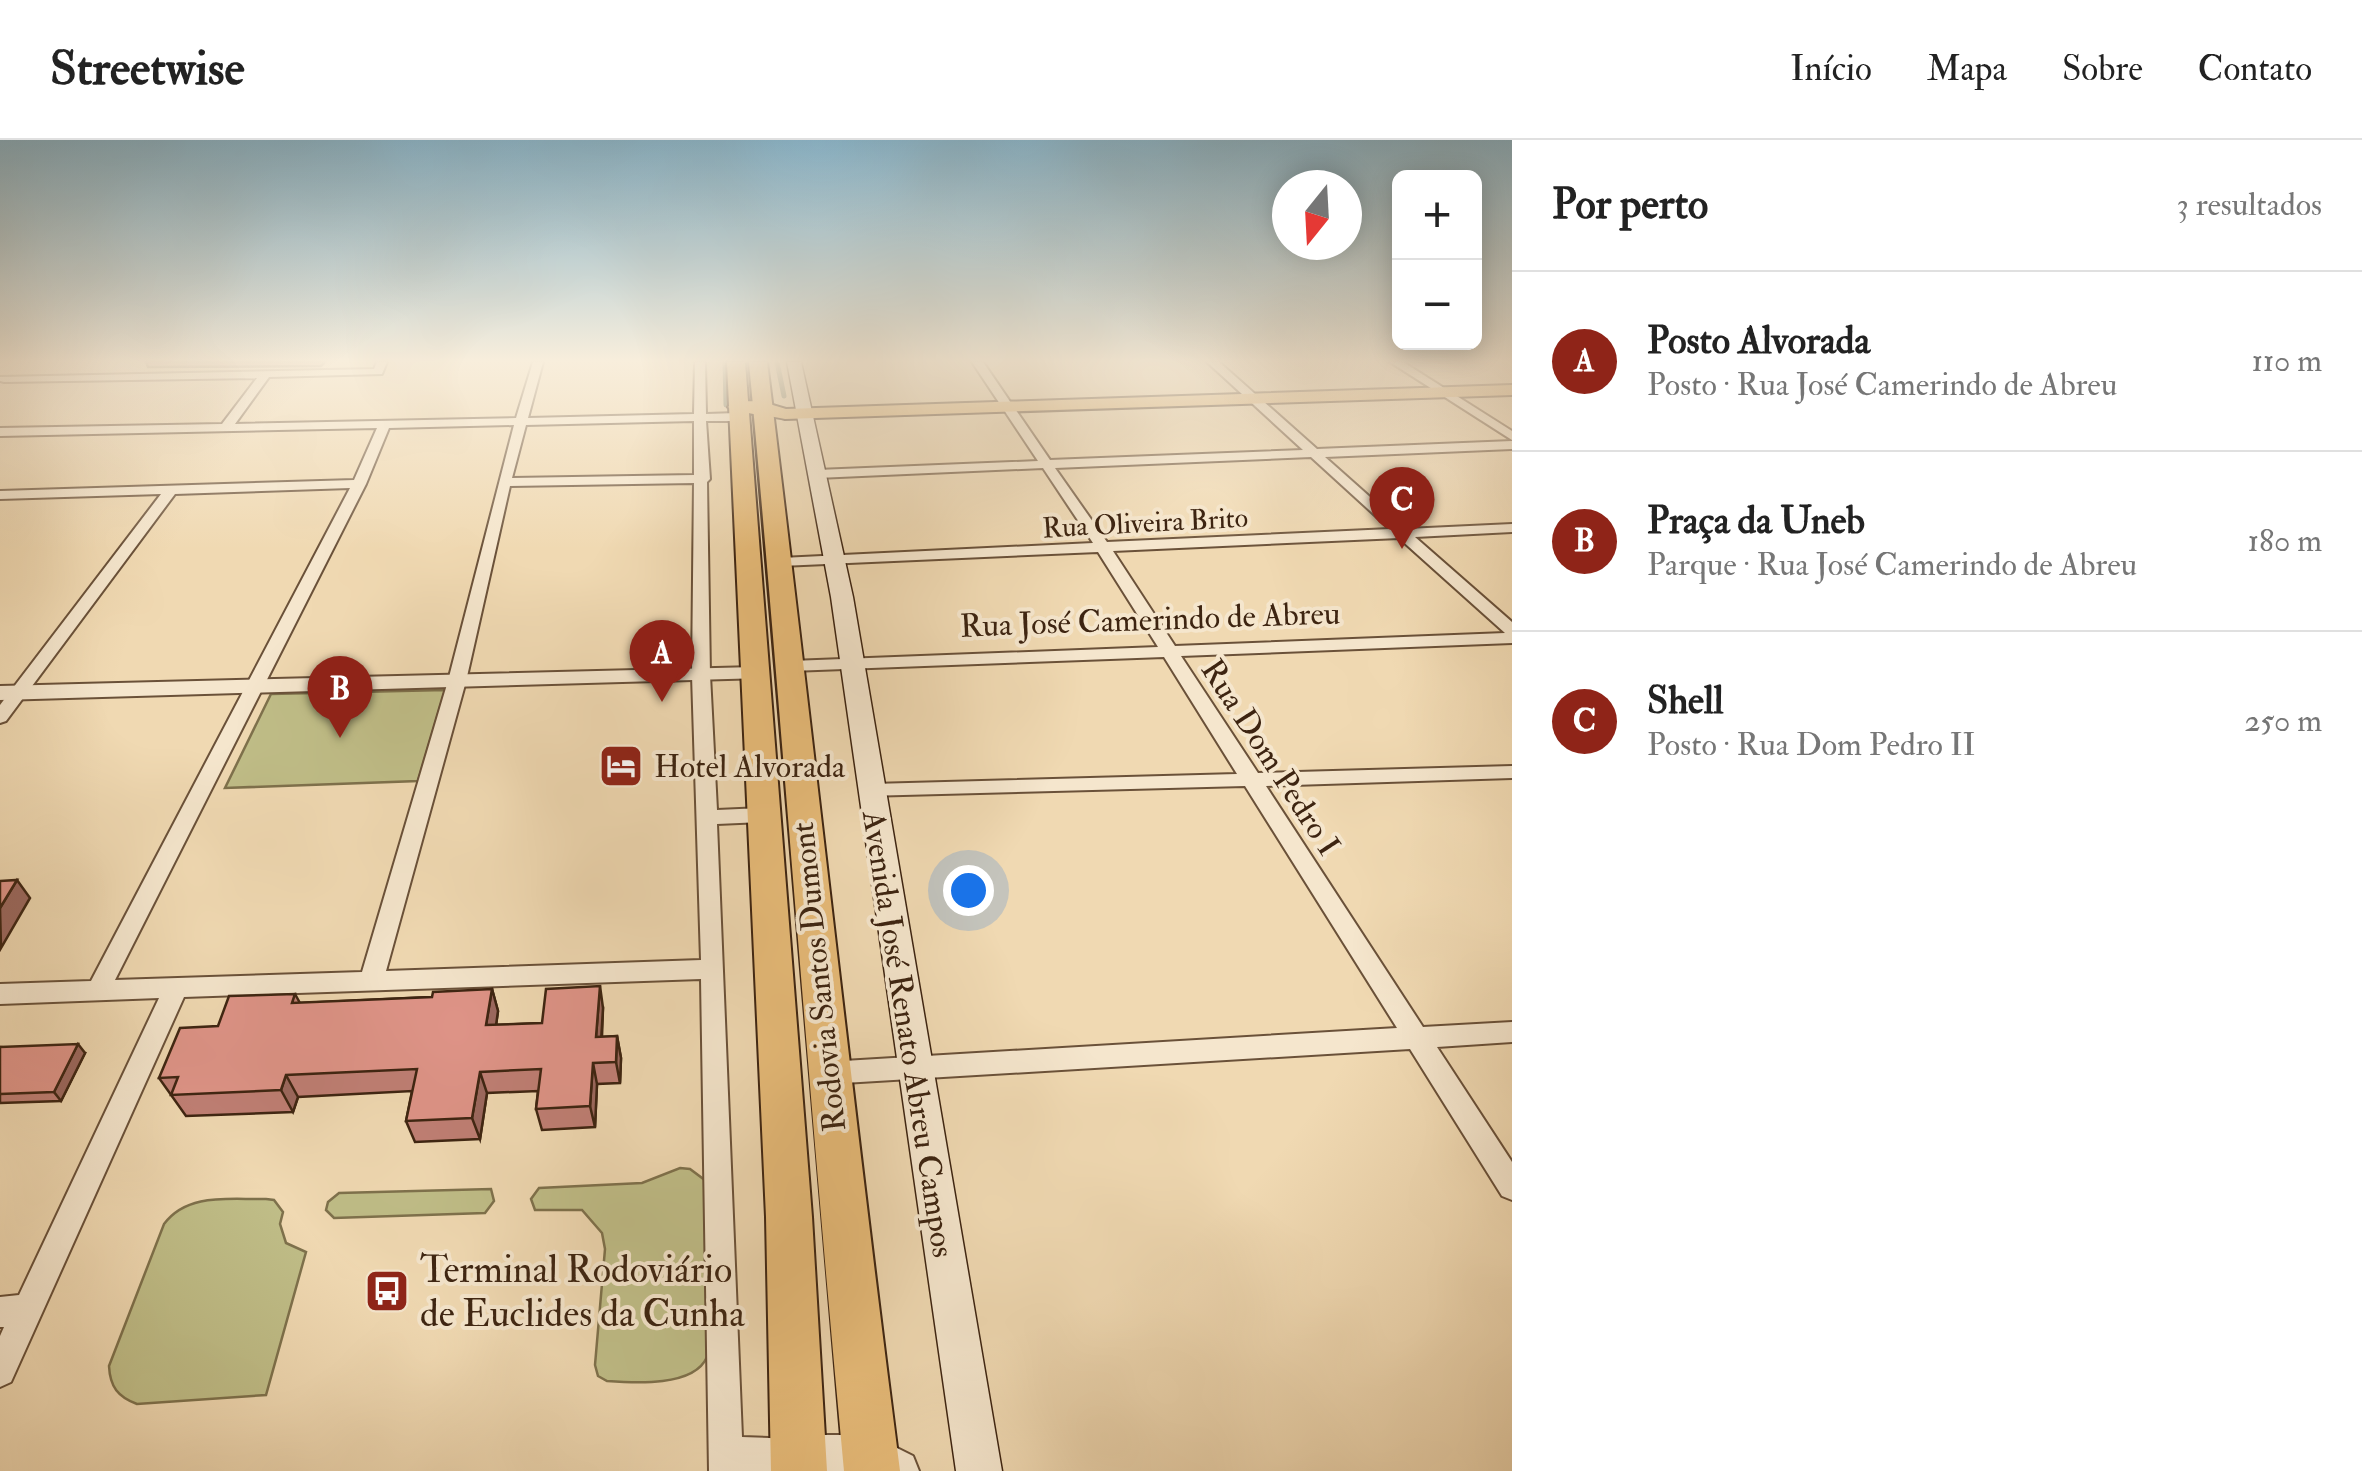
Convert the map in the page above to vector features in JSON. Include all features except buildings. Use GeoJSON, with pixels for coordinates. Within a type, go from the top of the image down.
{"type":"FeatureCollection","features":[{"type":"Feature","properties":{"kind":"highway","name":"Rodovia Santos Dumont"},"geometry":{"type":"LineString","coordinates":[[760,424],[748,535],[788,1217],[798,1464]]}},
{"type":"Feature","properties":{"kind":"highway","name":"Rodovia Santos Dumont"},"geometry":{"type":"LineString","coordinates":[[762,424],[791,666],[826,1073],[880,1466]]}},
{"type":"Feature","properties":{"kind":"main road","name":"Avenida José Renato Abreu Campos"},"geometry":{"type":"LineString","coordinates":[[769,424],[817,474],[835,561],[978,1471]]}},
{"type":"Feature","properties":{"kind":"street"},"geometry":{"type":"LineString","coordinates":[[0,432],[327,424]]}},
{"type":"Feature","properties":{"kind":"street"},"geometry":{"type":"LineString","coordinates":[[98,991],[359,484],[386,424]]}},
{"type":"Feature","properties":{"kind":"street"},"geometry":{"type":"LineString","coordinates":[[371,982],[457,681],[504,482],[522,424]]}},
{"type":"Feature","properties":{"kind":"street"},"geometry":{"type":"LineString","coordinates":[[700,424],[701,675],[726,1462],[880,1466]]}},
{"type":"Feature","properties":{"kind":"street","name":"Rua Dom Pedro I"},"geometry":{"type":"LineString","coordinates":[[1019,424],[1512,1187]]}},
{"type":"Feature","properties":{"kind":"street"},"geometry":{"type":"LineString","coordinates":[[1283,424],[1512,634]]}},
{"type":"Feature","properties":{"kind":"street"},"geometry":{"type":"LineString","coordinates":[[817,474],[1512,445]]}},
{"type":"Feature","properties":{"kind":"street"},"geometry":{"type":"LineString","coordinates":[[504,482],[702,479]]}},
{"type":"Feature","properties":{"kind":"street"},"geometry":{"type":"LineString","coordinates":[[0,495],[359,484]]}},
{"type":"Feature","properties":{"kind":"street"},"geometry":{"type":"LineString","coordinates":[[0,717],[9,693],[170,491]]}},
{"type":"Feature","properties":{"kind":"street","name":"Rua Oliveira Brito"},"geometry":{"type":"LineString","coordinates":[[780,562],[1104,550],[1512,528]]}},
{"type":"Feature","properties":{"kind":"street","name":"Rua José Camerindo de Abreu"},"geometry":{"type":"LineString","coordinates":[[791,666],[1512,634]]}},
{"type":"Feature","properties":{"kind":"street"},"geometry":{"type":"LineString","coordinates":[[9,693],[755,674]]}},
{"type":"Feature","properties":{"kind":"street"},"geometry":{"type":"LineString","coordinates":[[872,791],[1512,772]]}},
{"type":"Feature","properties":{"kind":"street"},"geometry":{"type":"LineString","coordinates":[[708,818],[762,815]]}},
{"type":"Feature","properties":{"kind":"street"},"geometry":{"type":"LineString","coordinates":[[0,994],[713,969]]}},
{"type":"Feature","properties":{"kind":"street"},"geometry":{"type":"LineString","coordinates":[[0,1371],[15,1311],[176,988]]}},
{"type":"Feature","properties":{"kind":"street"},"geometry":{"type":"LineString","coordinates":[[826,1073],[1512,1032]]}},
{"type":"Feature","properties":{"kind":"shaded area"},"geometry":{"type":"Polygon","coordinates":[[[445,690],[418,781],[225,788],[271,694],[445,690]]]}},
{"type":"Feature","properties":{"kind":"shaded area"},"geometry":{"type":"Polygon","coordinates":[[[680,1168],[690,1169],[706,1181],[707,1357],[690,1374],[677,1378],[607,1381],[598,1376],[595,1365],[605,1249],[602,1233],[582,1210],[535,1210],[531,1199],[539,1188],[642,1183],[680,1168]]]}},
{"type":"Feature","properties":{"kind":"shaded area"},"geometry":{"type":"Polygon","coordinates":[[[491,1189],[494,1201],[485,1213],[334,1218],[326,1210],[328,1202],[339,1193],[491,1189]]]}},
{"type":"Feature","properties":{"kind":"shaded area"},"geometry":{"type":"Polygon","coordinates":[[[274,1200],[283,1212],[280,1224],[286,1243],[306,1252],[266,1395],[137,1404],[125,1398],[113,1385],[109,1366],[164,1224],[197,1202],[274,1200]]]}},
{"type":"Feature","properties":{"kind":"place","name":"Shell"},"geometry":{"type":"Point","coordinates":[1402,549]}},
{"type":"Feature","properties":{"kind":"place","name":"Posto Alvorada"},"geometry":{"type":"Point","coordinates":[662,702]}},
{"type":"Feature","properties":{"kind":"place","name":"Praça da Uneb"},"geometry":{"type":"Point","coordinates":[340,738]}},
{"type":"Feature","properties":{"kind":"place","name":"Hotel Alvorada"},"geometry":{"type":"Point","coordinates":[621,766]}},
{"type":"Feature","properties":{"kind":"place","name":"Terminal Rodoviário de Euclides da Cunha"},"geometry":{"type":"Point","coordinates":[387,1291]}}]}
